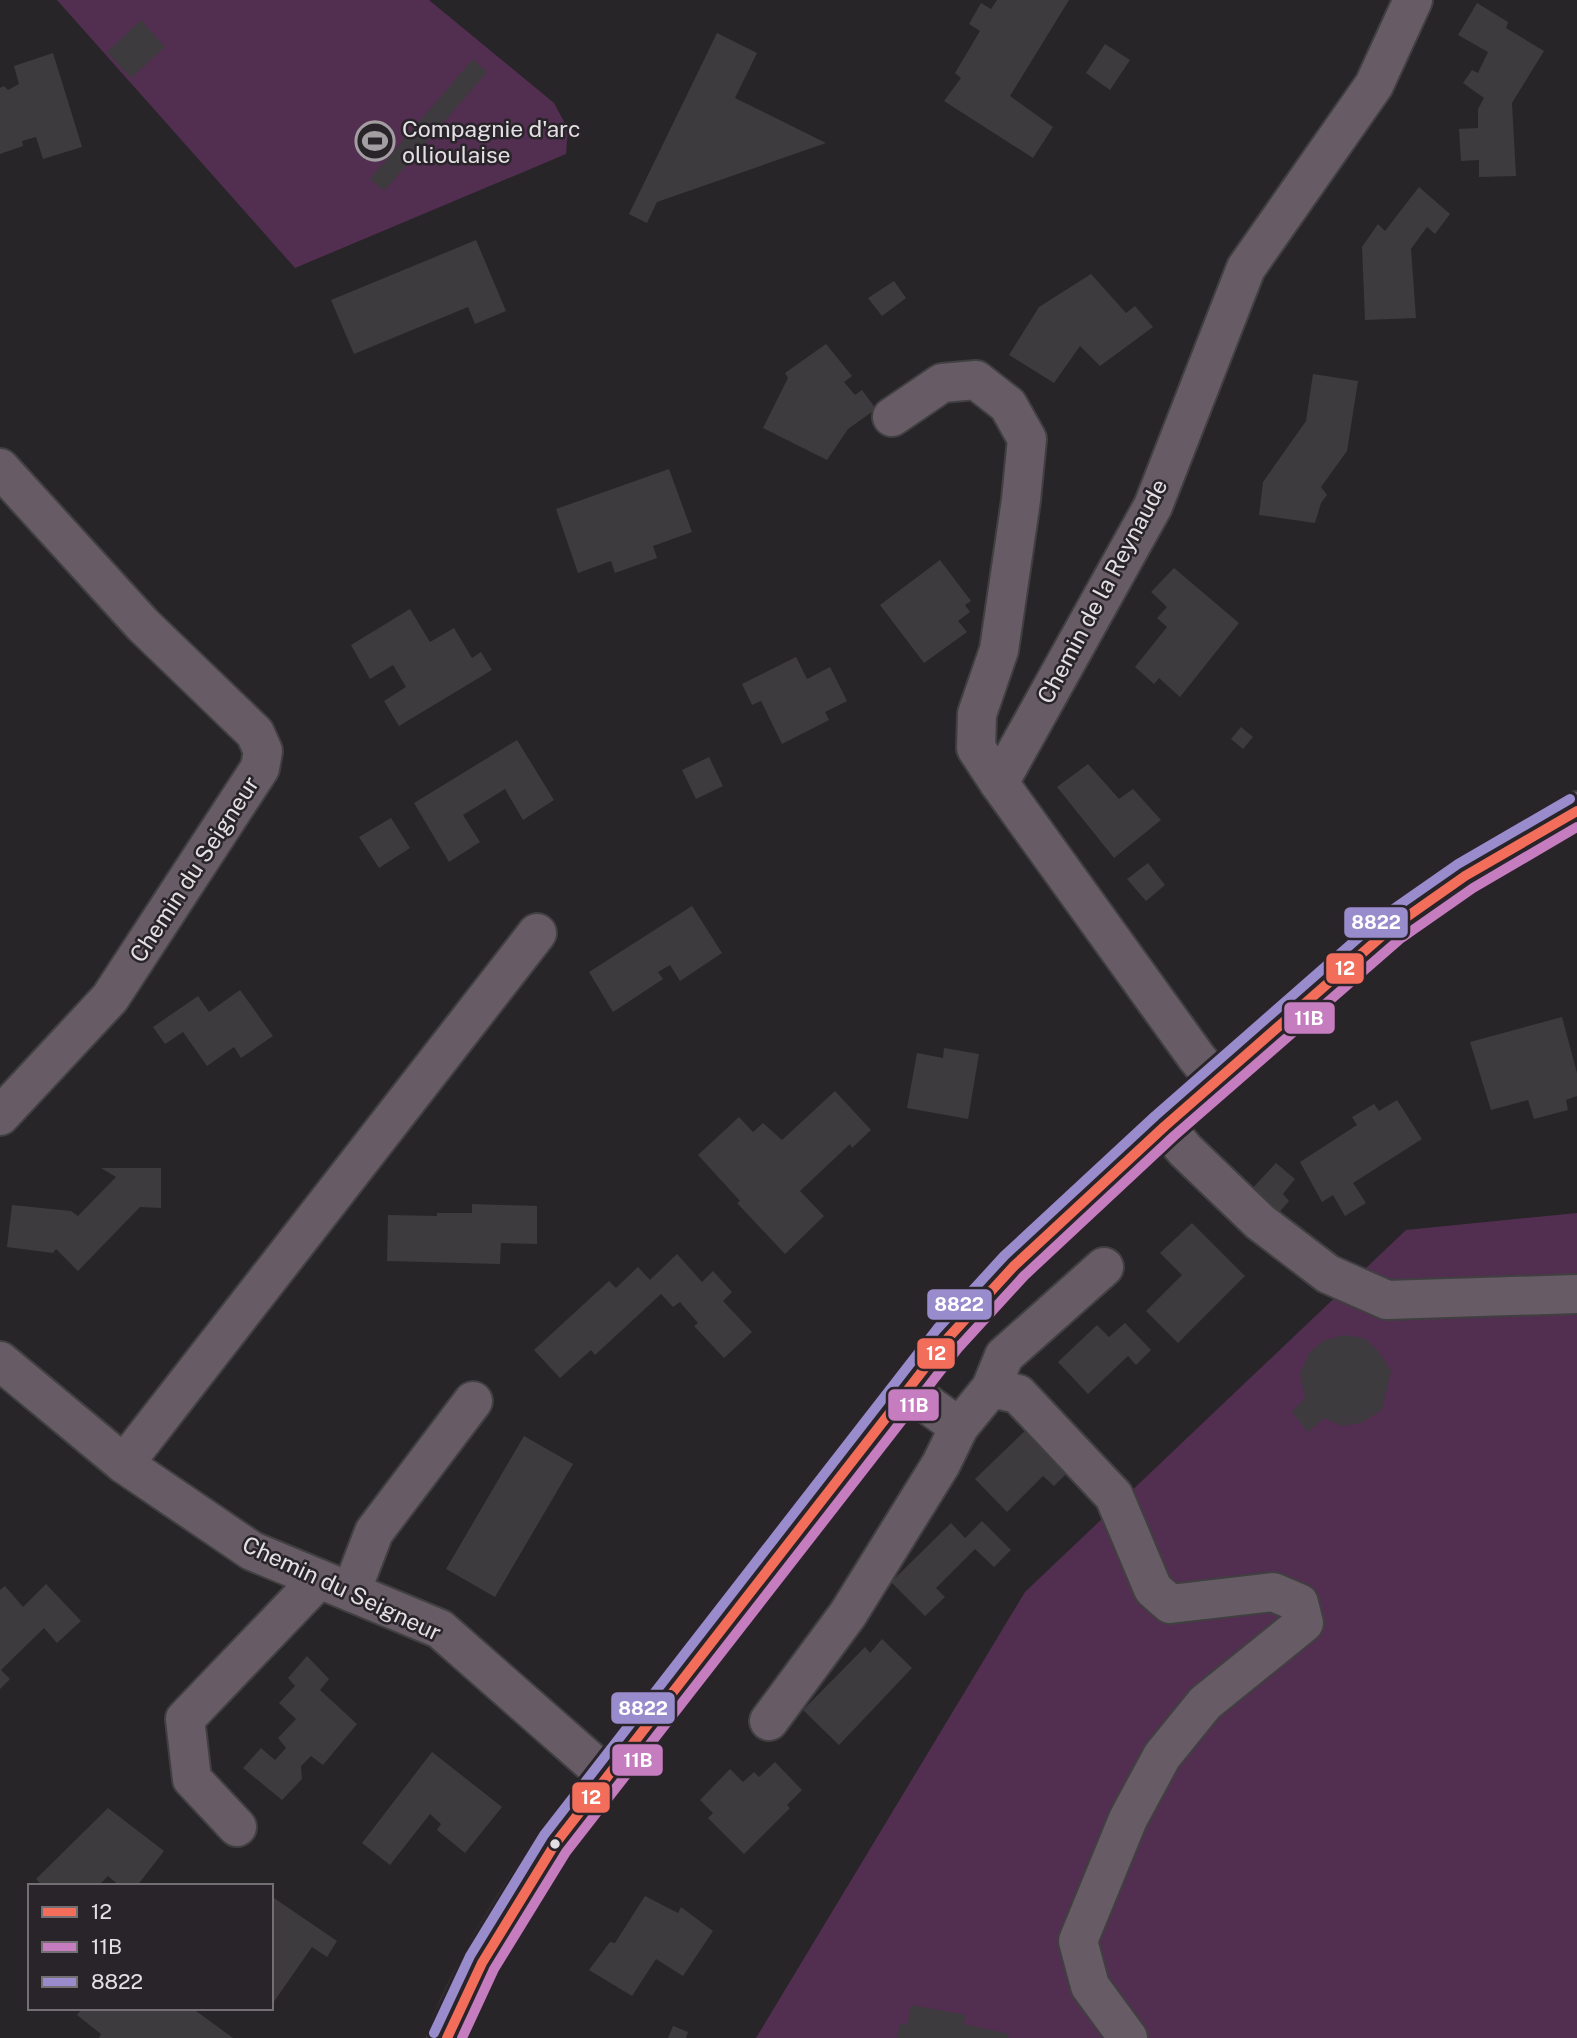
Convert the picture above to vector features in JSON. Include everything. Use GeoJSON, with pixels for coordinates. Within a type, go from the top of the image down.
{"type":"FeatureCollection","features":[{"type":"Feature","properties":{"kind":"main road"},"geometry":{"type":"LineString","coordinates":[[447,2038],[502,1925],[555,1844],[948,1338],[1014,1266],[1166,1126],[1391,928],[1465,876],[1577,811]]}},
{"type":"Feature","properties":{"kind":"street","name":"Chemin de la Reynaude"},"geometry":{"type":"LineString","coordinates":[[999,783],[1153,506],[1246,268],[1374,85],[1413,0]]}},
{"type":"Feature","properties":{"kind":"street"},"geometry":{"type":"LineString","coordinates":[[892,417],[942,383],[976,380],[1008,405],[1027,439],[999,650],[977,714],[976,748],[1216,1082]]}},
{"type":"Feature","properties":{"kind":"street","name":"Chemin du Seigneur"},"geometry":{"type":"LineString","coordinates":[[0,468],[143,625],[255,733],[263,751],[260,768],[110,998],[0,1116]]}},
{"type":"Feature","properties":{"kind":"street"},"geometry":{"type":"LineString","coordinates":[[124,1464],[537,933]]}},
{"type":"Feature","properties":{"kind":"street"},"geometry":{"type":"LineString","coordinates":[[1166,1126],[1185,1150],[1259,1222],[1328,1274],[1387,1300],[1577,1294]]}},
{"type":"Feature","properties":{"kind":"street"},"geometry":{"type":"LineString","coordinates":[[769,1721],[848,1614],[941,1464],[960,1427],[991,1388],[1004,1356],[1104,1267]]}},
{"type":"Feature","properties":{"kind":"street","name":"Chemin du Seigneur"},"geometry":{"type":"LineString","coordinates":[[0,1361],[124,1464],[252,1551],[440,1629],[607,1776]]}},
{"type":"Feature","properties":{"kind":"street"},"geometry":{"type":"LineString","coordinates":[[991,1388],[1018,1394],[1114,1496],[1153,1589],[1170,1604],[1273,1592],[1299,1603],[1304,1623],[1205,1703],[1162,1756],[1128,1819],[1078,1941],[1090,1986],[1128,2038]]}},
{"type":"Feature","properties":{"kind":"street"},"geometry":{"type":"LineString","coordinates":[[908,1390],[960,1427]]}},
{"type":"Feature","properties":{"kind":"street"},"geometry":{"type":"LineString","coordinates":[[237,1828],[192,1779],[185,1719],[335,1586],[473,1401]]}},
{"type":"Feature","properties":{"kind":"shaded area","name":"Compagnie d'arc ollioulaise"},"geometry":{"type":"Polygon","coordinates":[[[57,0],[429,0],[554,103],[568,129],[566,154],[295,268],[57,0]]]}},
{"type":"Feature","properties":{"kind":"shaded area"},"geometry":{"type":"Polygon","coordinates":[[[1577,1213],[1577,2038],[756,2038],[1025,1592],[1406,1230],[1577,1213]]]}},
{"type":"Feature","properties":{"kind":"building"},"geometry":{"type":"Polygon","coordinates":[[[997,0],[1069,0],[1010,96],[1053,127],[1033,158],[944,101],[961,78],[955,73],[980,31],[969,24],[981,3],[991,9],[997,0]]]}},
{"type":"Feature","properties":{"kind":"building"},"geometry":{"type":"Polygon","coordinates":[[[1477,3],[1508,22],[1506,28],[1544,51],[1512,103],[1516,176],[1479,177],[1479,160],[1461,161],[1459,129],[1478,128],[1478,109],[1484,98],[1463,83],[1472,70],[1478,73],[1488,52],[1458,35],[1477,3]]]}},
{"type":"Feature","properties":{"kind":"building"},"geometry":{"type":"Polygon","coordinates":[[[141,20],[165,47],[131,78],[107,52],[141,20]]]}},
{"type":"Feature","properties":{"kind":"building"},"geometry":{"type":"Polygon","coordinates":[[[717,33],[757,53],[735,98],[826,143],[657,202],[647,223],[629,214],[717,33]]]}},
{"type":"Feature","properties":{"kind":"building"},"geometry":{"type":"Polygon","coordinates":[[[1105,44],[1130,60],[1110,90],[1086,73],[1105,44]]]}},
{"type":"Feature","properties":{"kind":"building"},"geometry":{"type":"Polygon","coordinates":[[[53,53],[82,147],[43,159],[36,137],[22,141],[23,146],[0,154],[0,88],[4,86],[8,90],[19,84],[14,66],[53,53]]]}},
{"type":"Feature","properties":{"kind":"building"},"geometry":{"type":"Polygon","coordinates":[[[473,59],[487,72],[384,191],[370,179],[473,59]]]}},
{"type":"Feature","properties":{"kind":"building"},"geometry":{"type":"Polygon","coordinates":[[[1419,187],[1450,214],[1435,234],[1427,227],[1411,249],[1416,318],[1365,320],[1362,247],[1378,224],[1385,231],[1419,187]]]}},
{"type":"Feature","properties":{"kind":"building"},"geometry":{"type":"Polygon","coordinates":[[[476,240],[506,311],[475,324],[468,307],[354,354],[331,300],[476,240]]]}},
{"type":"Feature","properties":{"kind":"building"},"geometry":{"type":"Polygon","coordinates":[[[1091,274],[1126,313],[1135,306],[1153,327],[1100,366],[1080,346],[1054,383],[1009,355],[1039,307],[1091,274]]]}},
{"type":"Feature","properties":{"kind":"building"},"geometry":{"type":"Polygon","coordinates":[[[894,281],[906,298],[882,316],[868,298],[894,281]]]}},
{"type":"Feature","properties":{"kind":"building"},"geometry":{"type":"Polygon","coordinates":[[[826,344],[852,376],[844,382],[855,395],[862,390],[876,409],[848,429],[827,460],[763,428],[788,378],[785,373],[826,344]]]}},
{"type":"Feature","properties":{"kind":"building"},"geometry":{"type":"Polygon","coordinates":[[[1313,374],[1358,381],[1347,451],[1321,487],[1327,495],[1321,503],[1315,523],[1259,515],[1263,482],[1306,421],[1313,374]]]}},
{"type":"Feature","properties":{"kind":"building"},"geometry":{"type":"Polygon","coordinates":[[[669,469],[692,532],[653,546],[657,558],[615,573],[611,561],[578,573],[556,509],[669,469]]]}},
{"type":"Feature","properties":{"kind":"building"},"geometry":{"type":"Polygon","coordinates":[[[940,560],[971,601],[965,605],[970,612],[958,621],[967,632],[924,663],[880,605],[940,560]]]}},
{"type":"Feature","properties":{"kind":"building"},"geometry":{"type":"Polygon","coordinates":[[[1174,568],[1239,623],[1180,697],[1159,678],[1154,684],[1135,667],[1167,627],[1157,618],[1167,607],[1151,592],[1174,568]]]}},
{"type":"Feature","properties":{"kind":"building"},"geometry":{"type":"Polygon","coordinates":[[[410,609],[430,642],[454,628],[472,658],[481,652],[492,670],[399,726],[384,701],[406,687],[393,665],[370,679],[351,645],[410,609]]]}},
{"type":"Feature","properties":{"kind":"building"},"geometry":{"type":"Polygon","coordinates":[[[796,657],[807,679],[830,667],[847,701],[825,712],[829,720],[782,744],[761,701],[752,705],[742,684],[796,657]]]}},
{"type":"Feature","properties":{"kind":"building"},"geometry":{"type":"Polygon","coordinates":[[[1241,727],[1253,737],[1243,749],[1231,739],[1241,727]]]}},
{"type":"Feature","properties":{"kind":"building"},"geometry":{"type":"Polygon","coordinates":[[[517,740],[554,800],[523,820],[505,789],[463,815],[480,842],[449,862],[414,803],[517,740]]]}},
{"type":"Feature","properties":{"kind":"building"},"geometry":{"type":"Polygon","coordinates":[[[709,757],[723,786],[696,799],[682,770],[709,757]]]}},
{"type":"Feature","properties":{"kind":"building"},"geometry":{"type":"Polygon","coordinates":[[[1088,764],[1119,799],[1133,789],[1161,820],[1114,858],[1057,787],[1088,764]]]}},
{"type":"Feature","properties":{"kind":"building"},"geometry":{"type":"Polygon","coordinates":[[[391,818],[410,848],[379,868],[359,837],[391,818]]]}},
{"type":"Feature","properties":{"kind":"building"},"geometry":{"type":"Polygon","coordinates":[[[1148,863],[1165,885],[1146,901],[1127,879],[1148,863]]]}},
{"type":"Feature","properties":{"kind":"building"},"geometry":{"type":"Polygon","coordinates":[[[692,906],[722,953],[680,981],[670,965],[658,972],[663,979],[613,1012],[589,972],[692,906]]]}},
{"type":"Feature","properties":{"kind":"building"},"geometry":{"type":"Polygon","coordinates":[[[240,990],[273,1036],[241,1058],[234,1047],[207,1066],[183,1032],[165,1044],[153,1027],[198,996],[209,1012],[240,990]]]}},
{"type":"Feature","properties":{"kind":"building"},"geometry":{"type":"Polygon","coordinates":[[[1562,1017],[1577,1073],[1577,1096],[1566,1100],[1568,1110],[1534,1119],[1528,1100],[1491,1110],[1470,1042],[1562,1017]]]}},
{"type":"Feature","properties":{"kind":"building"},"geometry":{"type":"Polygon","coordinates":[[[944,1048],[979,1054],[968,1119],[907,1108],[917,1053],[943,1058],[944,1048]]]}},
{"type":"Feature","properties":{"kind":"building"},"geometry":{"type":"Polygon","coordinates":[[[835,1091],[871,1130],[852,1148],[850,1144],[800,1191],[824,1216],[785,1254],[737,1203],[740,1201],[698,1155],[739,1117],[753,1132],[763,1123],[782,1140],[835,1091]]]}},
{"type":"Feature","properties":{"kind":"building"},"geometry":{"type":"Polygon","coordinates":[[[1397,1100],[1422,1139],[1353,1183],[1366,1203],[1345,1216],[1333,1195],[1322,1202],[1300,1162],[1357,1125],[1352,1117],[1374,1104],[1379,1111],[1397,1100]]]}},
{"type":"Feature","properties":{"kind":"building"},"geometry":{"type":"Polygon","coordinates":[[[1276,1163],[1295,1179],[1283,1194],[1289,1201],[1277,1215],[1250,1191],[1276,1163]]]}},
{"type":"Feature","properties":{"kind":"building"},"geometry":{"type":"Polygon","coordinates":[[[101,1168],[161,1168],[161,1208],[140,1207],[78,1271],[56,1249],[53,1253],[7,1247],[12,1205],[71,1211],[78,1216],[116,1177],[101,1168]]]}},
{"type":"Feature","properties":{"kind":"building"},"geometry":{"type":"Polygon","coordinates":[[[472,1204],[537,1206],[537,1244],[501,1243],[500,1264],[387,1261],[388,1215],[437,1216],[437,1213],[472,1213],[472,1204]]]}},
{"type":"Feature","properties":{"kind":"building"},"geometry":{"type":"Polygon","coordinates":[[[1192,1223],[1245,1276],[1178,1343],[1146,1311],[1182,1275],[1160,1253],[1192,1223]]]}},
{"type":"Feature","properties":{"kind":"building"},"geometry":{"type":"Polygon","coordinates":[[[677,1254],[702,1282],[713,1271],[732,1292],[723,1301],[752,1332],[724,1358],[694,1326],[698,1323],[680,1302],[673,1307],[661,1294],[595,1355],[591,1350],[560,1378],[534,1350],[609,1281],[616,1288],[638,1267],[650,1280],[677,1254]]]}},
{"type":"Feature","properties":{"kind":"building"},"geometry":{"type":"Polygon","coordinates":[[[1125,1323],[1151,1350],[1136,1365],[1128,1356],[1088,1394],[1058,1362],[1097,1325],[1109,1337],[1125,1323]]]}},
{"type":"Feature","properties":{"kind":"building"},"geometry":{"type":"Polygon","coordinates":[[[1343,1335],[1364,1338],[1379,1352],[1391,1371],[1382,1410],[1361,1423],[1342,1426],[1324,1418],[1308,1432],[1292,1412],[1305,1398],[1300,1374],[1309,1353],[1323,1341],[1343,1335]]]}},
{"type":"Feature","properties":{"kind":"building"},"geometry":{"type":"Polygon","coordinates":[[[1030,1426],[1072,1468],[1054,1486],[1043,1476],[1007,1512],[975,1479],[1030,1426]]]}},
{"type":"Feature","properties":{"kind":"building"},"geometry":{"type":"Polygon","coordinates":[[[524,1436],[573,1464],[495,1597],[446,1569],[524,1436]]]}},
{"type":"Feature","properties":{"kind":"building"},"geometry":{"type":"Polygon","coordinates":[[[982,1521],[1011,1550],[994,1567],[975,1549],[936,1588],[945,1597],[925,1616],[891,1582],[951,1523],[965,1538],[982,1521]]]}},
{"type":"Feature","properties":{"kind":"building"},"geometry":{"type":"Polygon","coordinates":[[[46,1584],[81,1621],[57,1643],[44,1628],[1,1670],[10,1679],[0,1689],[0,1590],[5,1586],[23,1607],[46,1584]]]}},
{"type":"Feature","properties":{"kind":"building"},"geometry":{"type":"Polygon","coordinates":[[[882,1639],[912,1668],[839,1745],[803,1710],[865,1647],[870,1653],[882,1639]]]}},
{"type":"Feature","properties":{"kind":"building"},"geometry":{"type":"Polygon","coordinates":[[[307,1656],[329,1679],[320,1690],[357,1724],[323,1765],[311,1756],[301,1766],[302,1779],[282,1800],[243,1768],[261,1748],[275,1760],[286,1748],[278,1738],[296,1719],[279,1703],[295,1686],[288,1678],[307,1656]]]}},
{"type":"Feature","properties":{"kind":"building"},"geometry":{"type":"Polygon","coordinates":[[[432,1752],[502,1807],[465,1853],[437,1830],[441,1824],[430,1814],[390,1865],[362,1843],[432,1752]]]}},
{"type":"Feature","properties":{"kind":"building"},"geometry":{"type":"Polygon","coordinates":[[[775,1762],[802,1790],[787,1805],[790,1808],[744,1854],[708,1818],[713,1813],[700,1800],[730,1769],[743,1782],[754,1772],[759,1777],[775,1762]]]}},
{"type":"Feature","properties":{"kind":"building"},"geometry":{"type":"Polygon","coordinates":[[[108,1808],[164,1851],[139,1884],[118,1884],[108,1876],[100,1884],[41,1884],[36,1879],[108,1808]]]}},
{"type":"Feature","properties":{"kind":"building"},"geometry":{"type":"Polygon","coordinates":[[[645,1896],[678,1913],[681,1907],[713,1931],[683,1976],[656,1959],[632,1996],[589,1970],[610,1942],[615,1943],[645,1896]]]}},
{"type":"Feature","properties":{"kind":"building"},"geometry":{"type":"Polygon","coordinates":[[[273,1897],[337,1941],[327,1957],[312,1947],[273,2003],[273,1897]]]}},
{"type":"Feature","properties":{"kind":"building"},"geometry":{"type":"Polygon","coordinates":[[[911,2005],[966,2015],[964,2024],[1009,2034],[1008,2038],[897,2038],[900,2024],[907,2025],[911,2005]]]}},
{"type":"Feature","properties":{"kind":"building"},"geometry":{"type":"Polygon","coordinates":[[[81,2010],[195,2010],[233,2038],[99,2038],[101,2034],[77,2015],[81,2010]]]}},
{"type":"Feature","properties":{"kind":"building"},"geometry":{"type":"Polygon","coordinates":[[[673,2026],[688,2032],[686,2038],[668,2038],[673,2026]]]}},
{"type":"Feature","properties":{"kind":"transit line","name":"8822"},"geometry":{"type":"LineString","coordinates":[[434,2033],[470,1956],[544,1835],[937,1329],[1004,1256],[1155,1116],[1382,917],[1458,864],[1570,799]]}},
{"type":"Feature","properties":{"kind":"transit line","name":"12"},"geometry":{"type":"LineString","coordinates":[[447,2038],[482,1963],[555,1844],[948,1338],[1014,1266],[1165,1126],[1391,928],[1465,876],[1577,811]]}},
{"type":"Feature","properties":{"kind":"transit line","name":"11B"},"geometry":{"type":"LineString","coordinates":[[462,2038],[494,1969],[566,1852],[959,1347],[1024,1276],[1174,1136],[1400,939],[1473,888],[1577,827]]}},
{"type":"Feature","properties":{"kind":"place","name":"Compagnie d'arc ollioulaise"},"geometry":{"type":"Point","coordinates":[375,141]}}]}
